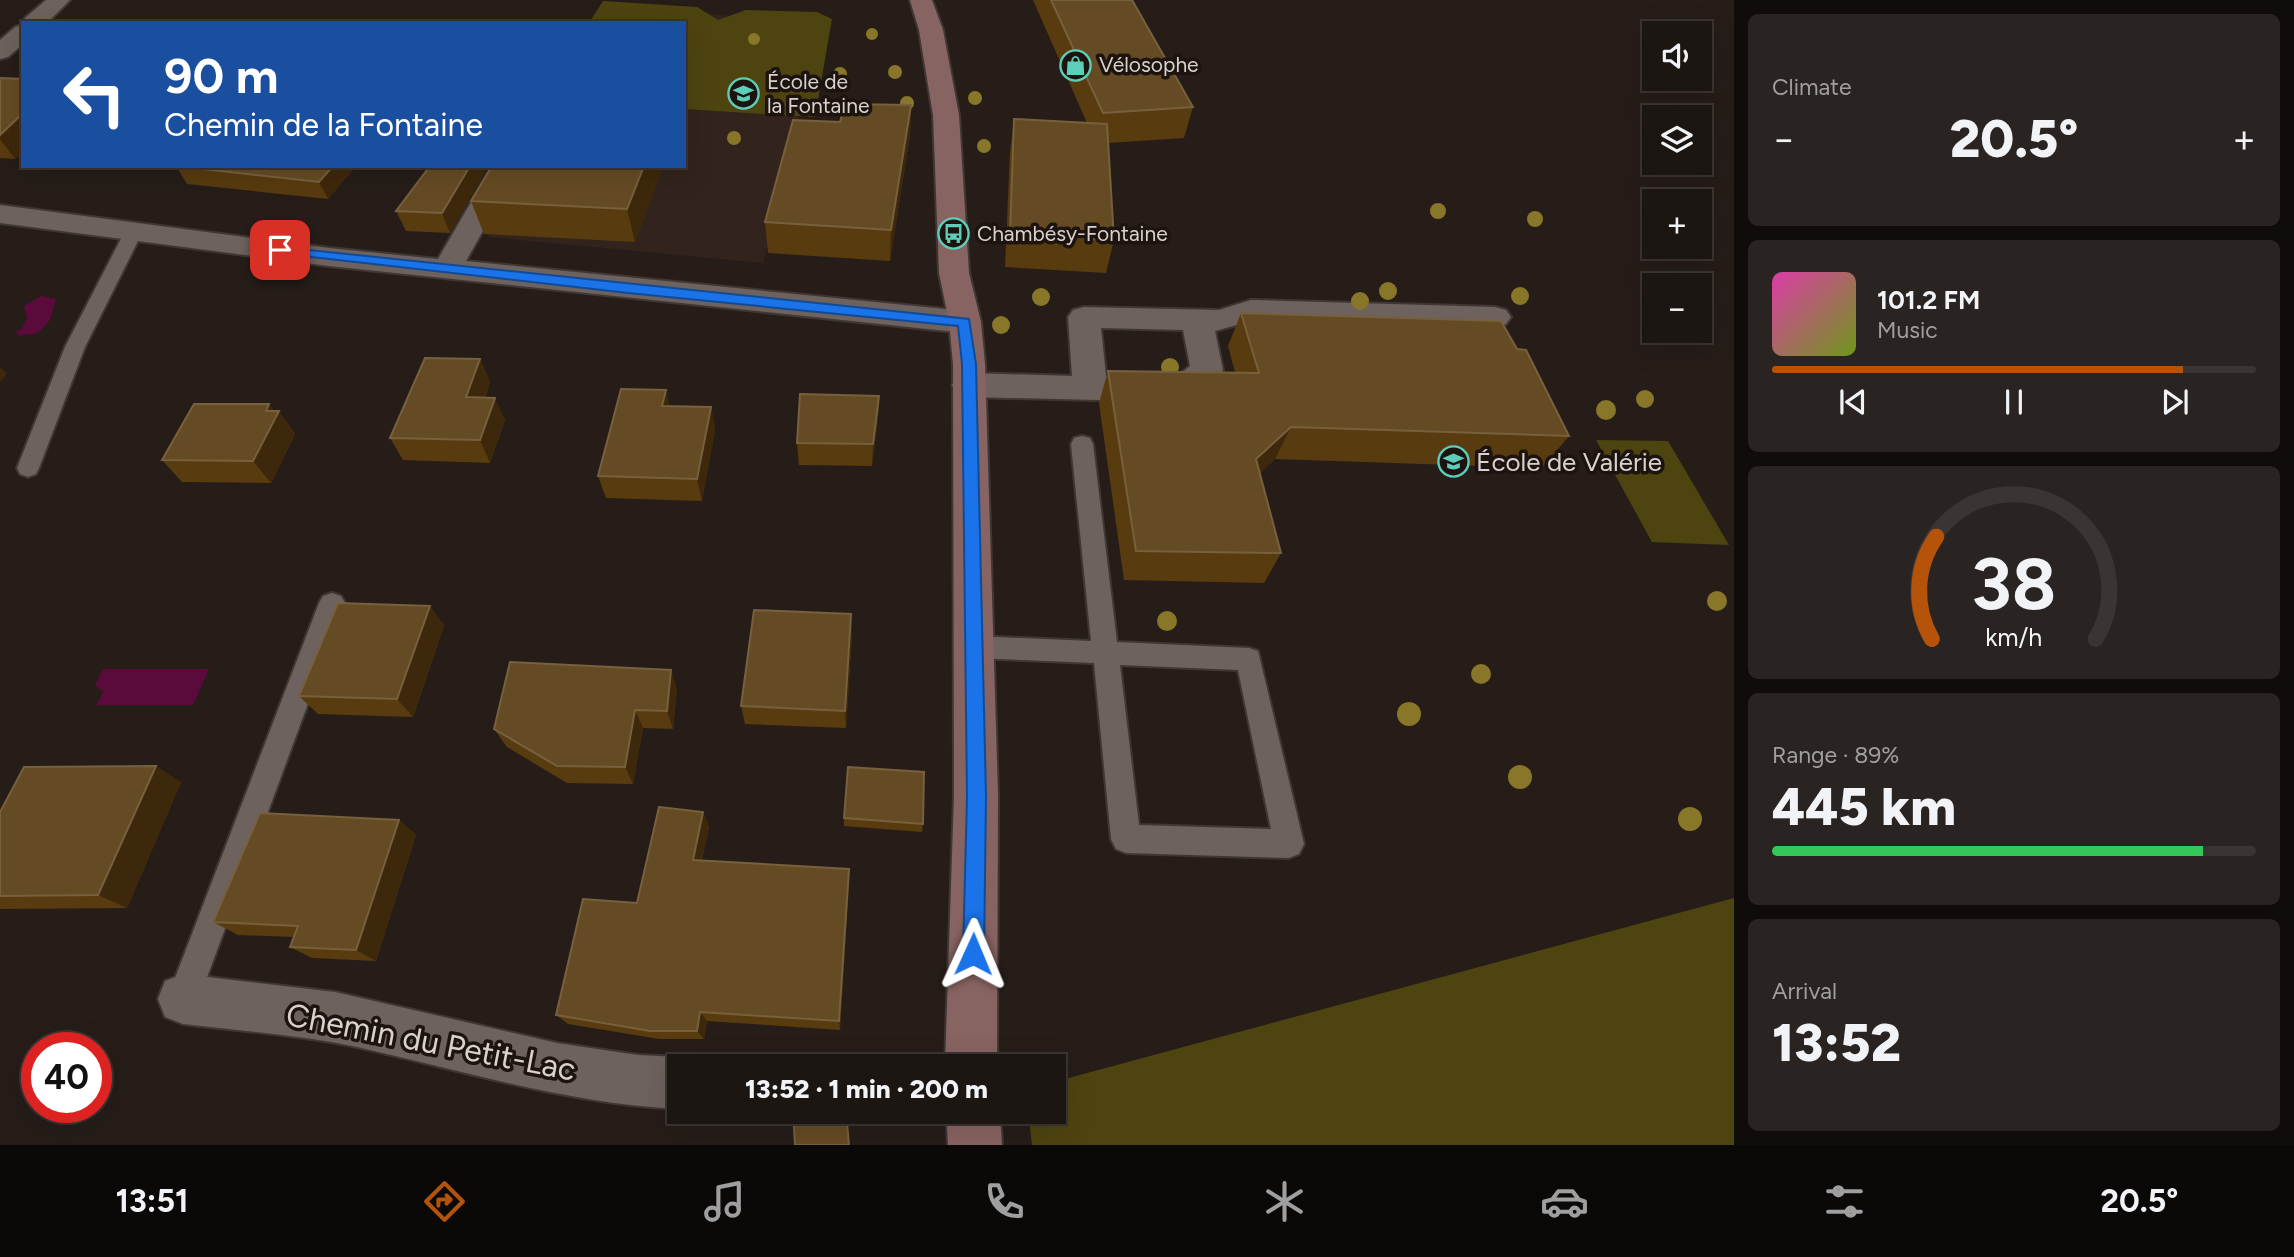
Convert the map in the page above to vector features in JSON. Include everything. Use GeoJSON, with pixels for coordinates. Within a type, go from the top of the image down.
{"type":"FeatureCollection","features":[{"type":"Feature","properties":{"kind":"street"},"geometry":{"type":"LineString","coordinates":[[35,21],[59,0]]}},
{"type":"Feature","properties":{"kind":"street"},"geometry":{"type":"LineString","coordinates":[[921,0],[931,30],[946,115],[954,273],[965,322],[969,385],[976,796],[971,1054]]}},
{"type":"Feature","properties":{"kind":"street"},"geometry":{"type":"LineString","coordinates":[[0,52],[21,34]]}},
{"type":"Feature","properties":{"kind":"street"},"geometry":{"type":"LineString","coordinates":[[446,270],[505,168]]}},
{"type":"Feature","properties":{"kind":"street"},"geometry":{"type":"LineString","coordinates":[[5,220],[134,231],[446,270],[965,322]]}},
{"type":"Feature","properties":{"kind":"street"},"geometry":{"type":"LineString","coordinates":[[1090,388],[1084,317],[1221,321],[1251,310],[1494,317]]}},
{"type":"Feature","properties":{"kind":"street"},"geometry":{"type":"LineString","coordinates":[[969,385],[1182,390],[1207,369],[1196,320]]}},
{"type":"Feature","properties":{"kind":"street","name":"Chemin du Petit-Lac"},"geometry":{"type":"LineString","coordinates":[[183,999],[354,1021],[493,1055],[633,1083],[667,1083]]}},
{"type":"Feature","properties":{"kind":"street"},"geometry":{"type":"LineString","coordinates":[[974,1124],[975,1145]]}},
{"type":"Feature","properties":{"kind":"lane"},"geometry":{"type":"LineString","coordinates":[[28,468],[75,347],[134,231]]}},
{"type":"Feature","properties":{"kind":"lane"},"geometry":{"type":"LineString","coordinates":[[973,647],[1105,654],[1249,659],[1289,844],[1126,839],[1105,654],[1082,444]]}},
{"type":"Feature","properties":{"kind":"lane"},"geometry":{"type":"LineString","coordinates":[[183,999],[332,603]]}},
{"type":"Feature","properties":{"kind":"shaded area"},"geometry":{"type":"Polygon","coordinates":[[[603,1],[697,7],[718,20],[746,10],[817,12],[832,19],[815,117],[686,109],[686,21],[590,21],[603,1]]]}},
{"type":"Feature","properties":{"kind":"shaded area","name":"École de la Fontaine"},"geometry":{"type":"Polygon","coordinates":[[[605,7],[823,22],[763,263],[488,237],[520,168],[686,168],[686,21],[605,7]]]}},
{"type":"Feature","properties":{"kind":"shaded area"},"geometry":{"type":"Polygon","coordinates":[[[41,296],[56,299],[50,320],[38,333],[18,336],[16,331],[21,329],[27,319],[24,306],[41,296]]]}},
{"type":"Feature","properties":{"kind":"shaded area"},"geometry":{"type":"Polygon","coordinates":[[[1596,440],[1668,441],[1729,545],[1652,542],[1596,440]]]}},
{"type":"Feature","properties":{"kind":"shaded area"},"geometry":{"type":"Polygon","coordinates":[[[103,669],[209,669],[193,705],[96,705],[103,692],[95,685],[103,669]]]}},
{"type":"Feature","properties":{"kind":"shaded area"},"geometry":{"type":"Polygon","coordinates":[[[1734,898],[1734,1145],[1032,1145],[1030,1124],[1066,1124],[1066,1079],[1734,898]]]}},
{"type":"Feature","properties":{"kind":"building"},"geometry":{"type":"Polygon","coordinates":[[[1051,0],[1132,0],[1193,107],[1103,113],[1051,0]]]}},
{"type":"Feature","properties":{"kind":"building"},"geometry":{"type":"Polygon","coordinates":[[[0,78],[21,79],[21,115],[0,135],[0,78]]]}},
{"type":"Feature","properties":{"kind":"building"},"geometry":{"type":"Polygon","coordinates":[[[845,104],[911,105],[891,230],[765,222],[793,120],[840,122],[845,104]]]}},
{"type":"Feature","properties":{"kind":"building"},"geometry":{"type":"Polygon","coordinates":[[[1014,119],[1107,124],[1114,240],[1010,234],[1014,119]]]}},
{"type":"Feature","properties":{"kind":"building"},"geometry":{"type":"Polygon","coordinates":[[[194,168],[331,168],[319,182],[194,168]]]}},
{"type":"Feature","properties":{"kind":"building"},"geometry":{"type":"Polygon","coordinates":[[[428,168],[469,168],[442,213],[396,211],[428,168]]]}},
{"type":"Feature","properties":{"kind":"building"},"geometry":{"type":"Polygon","coordinates":[[[491,168],[643,168],[627,209],[471,201],[491,168]]]}},
{"type":"Feature","properties":{"kind":"building","name":"École de Valérie"},"geometry":{"type":"Polygon","coordinates":[[[1241,313],[1501,321],[1517,349],[1526,350],[1569,436],[1291,427],[1256,459],[1281,553],[1136,551],[1108,371],[1259,373],[1241,313]]]}},
{"type":"Feature","properties":{"kind":"building"},"geometry":{"type":"Polygon","coordinates":[[[425,358],[480,359],[466,397],[495,398],[480,440],[390,438],[425,358]]]}},
{"type":"Feature","properties":{"kind":"building"},"geometry":{"type":"Polygon","coordinates":[[[621,389],[666,390],[662,406],[711,407],[697,479],[598,476],[621,389]]]}},
{"type":"Feature","properties":{"kind":"building"},"geometry":{"type":"Polygon","coordinates":[[[800,394],[879,396],[873,444],[797,443],[800,394]]]}},
{"type":"Feature","properties":{"kind":"building"},"geometry":{"type":"Polygon","coordinates":[[[194,404],[269,404],[266,411],[279,411],[253,461],[162,460],[194,404]]]}},
{"type":"Feature","properties":{"kind":"building"},"geometry":{"type":"Polygon","coordinates":[[[338,603],[430,606],[397,699],[299,696],[338,603]]]}},
{"type":"Feature","properties":{"kind":"building"},"geometry":{"type":"Polygon","coordinates":[[[754,610],[851,614],[845,711],[741,706],[754,610]]]}},
{"type":"Feature","properties":{"kind":"building"},"geometry":{"type":"Polygon","coordinates":[[[510,662],[671,670],[667,711],[635,710],[625,767],[557,766],[494,729],[510,662]]]}},
{"type":"Feature","properties":{"kind":"building"},"geometry":{"type":"Polygon","coordinates":[[[156,766],[98,895],[0,896],[0,812],[24,767],[156,766]]]}},
{"type":"Feature","properties":{"kind":"building"},"geometry":{"type":"Polygon","coordinates":[[[848,767],[924,772],[923,824],[844,818],[848,767]]]}},
{"type":"Feature","properties":{"kind":"building"},"geometry":{"type":"Polygon","coordinates":[[[659,807],[703,812],[693,860],[849,869],[839,1021],[700,1012],[697,1031],[650,1031],[556,1015],[583,899],[637,903],[659,807]]]}},
{"type":"Feature","properties":{"kind":"building"},"geometry":{"type":"Polygon","coordinates":[[[260,813],[399,820],[356,950],[290,947],[298,926],[213,922],[260,813]]]}},
{"type":"Feature","properties":{"kind":"building"},"geometry":{"type":"Polygon","coordinates":[[[794,1124],[847,1124],[849,1145],[795,1145],[794,1124]]]}},
{"type":"Feature","properties":{"kind":"place","name":"Vélosophe"},"geometry":{"type":"Point","coordinates":[1076,65]}},
{"type":"Feature","properties":{"kind":"place","name":"École de la Fontaine"},"geometry":{"type":"Point","coordinates":[744,94]}},
{"type":"Feature","properties":{"kind":"place","name":"Chambésy-Fontaine"},"geometry":{"type":"Point","coordinates":[954,234]}},
{"type":"Feature","properties":{"kind":"place","name":"École de Valérie"},"geometry":{"type":"Point","coordinates":[1453,462]}},
{"type":"Feature","properties":{"kind":"route"},"geometry":{"type":"LineString","coordinates":[[280,250],[628,289],[965,322],[969,364],[976,796],[973,954]]}}]}
